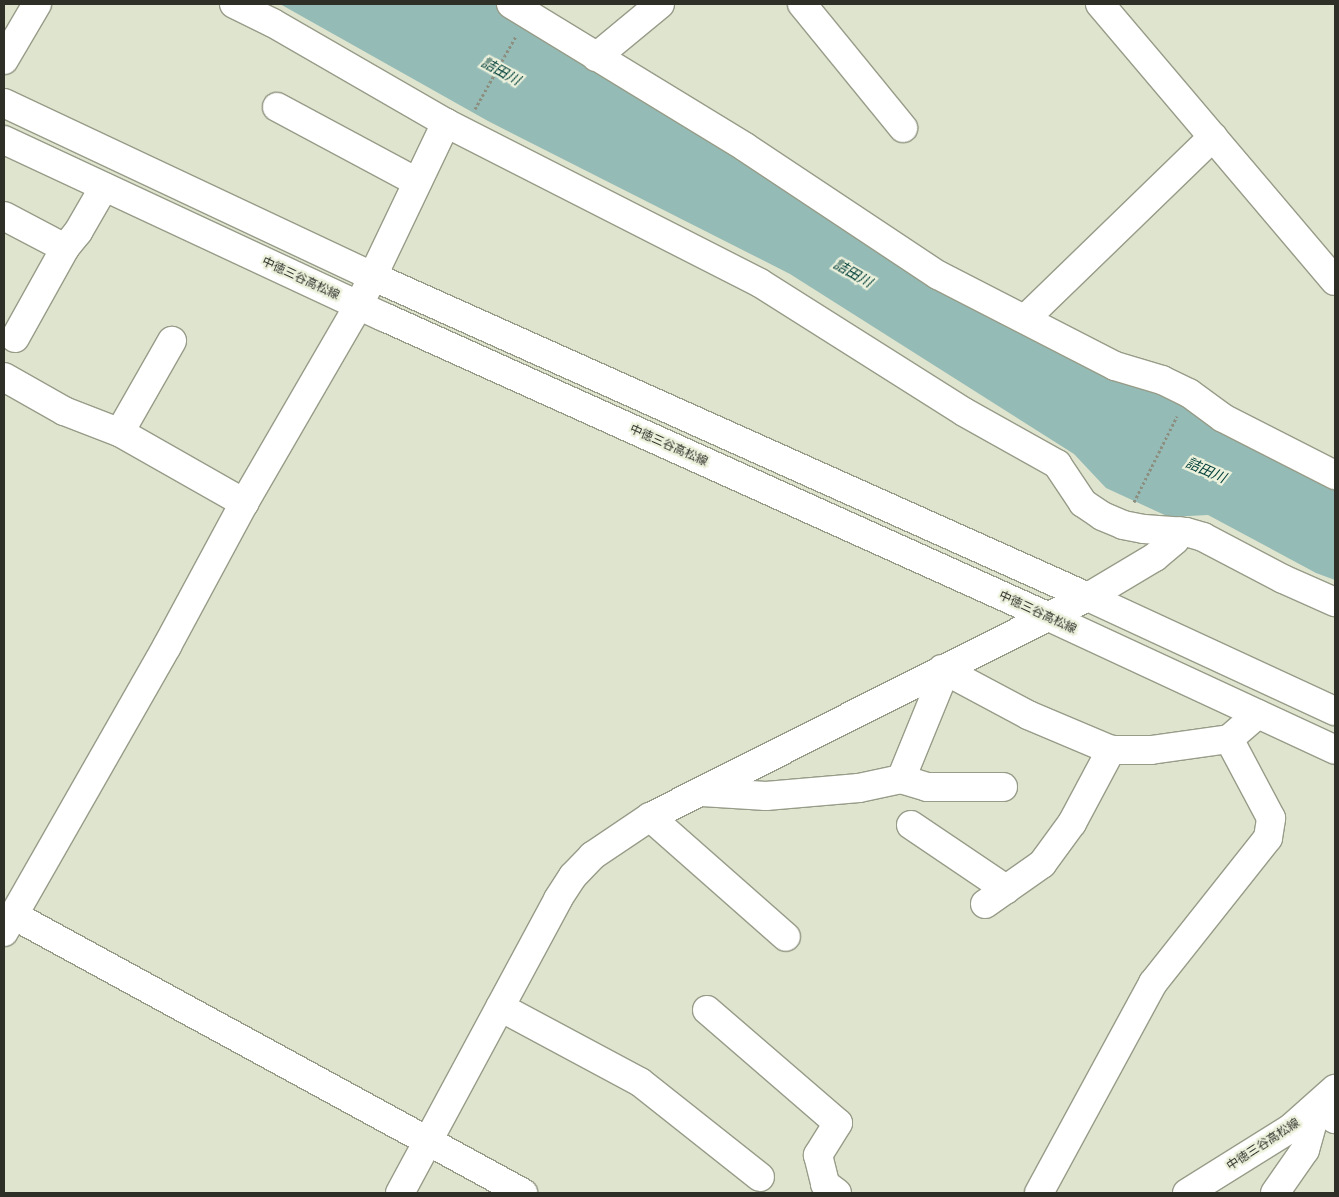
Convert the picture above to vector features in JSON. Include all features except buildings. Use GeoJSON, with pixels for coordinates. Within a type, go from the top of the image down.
{"type":"FeatureCollection","features":[{"type":"Feature","properties":{"kind":"street"},"geometry":{"type":"LineString","coordinates":[[4,60],[37,4]]}},
{"type":"Feature","properties":{"kind":"street"},"geometry":{"type":"LineString","coordinates":[[234,4],[458,120],[767,288],[964,412],[1057,464],[1083,503],[1102,516],[1144,529],[1180,531],[1203,538],[1291,583],[1335,602]]}},
{"type":"Feature","properties":{"kind":"street"},"geometry":{"type":"LineString","coordinates":[[596,57],[660,4]]}},
{"type":"Feature","properties":{"kind":"street"},"geometry":{"type":"LineString","coordinates":[[802,4],[903,128]]}},
{"type":"Feature","properties":{"kind":"street"},"geometry":{"type":"LineString","coordinates":[[1100,4],[1335,281]]}},
{"type":"Feature","properties":{"kind":"street"},"geometry":{"type":"LineString","coordinates":[[516,16],[596,57],[745,147],[938,275],[1115,366],[1162,380],[1189,393],[1223,418],[1335,475]]}},
{"type":"Feature","properties":{"kind":"street"},"geometry":{"type":"LineString","coordinates":[[4,103],[372,276],[1088,597],[1335,712]]}},
{"type":"Feature","properties":{"kind":"street"},"geometry":{"type":"LineString","coordinates":[[277,107],[417,182]]}},
{"type":"Feature","properties":{"kind":"street"},"geometry":{"type":"LineString","coordinates":[[458,120],[417,182],[359,305],[244,503],[167,646],[8,923],[428,1140],[522,1193]]}},
{"type":"Feature","properties":{"kind":"street"},"geometry":{"type":"LineString","coordinates":[[1025,319],[1213,137]]}},
{"type":"Feature","properties":{"kind":"street","name":"中徳三谷高松線"},"geometry":{"type":"LineString","coordinates":[[4,140],[359,305],[1048,616],[1335,750]]}},
{"type":"Feature","properties":{"kind":"street"},"geometry":{"type":"LineString","coordinates":[[15,338],[65,248],[78,232],[104,187]]}},
{"type":"Feature","properties":{"kind":"street"},"geometry":{"type":"LineString","coordinates":[[4,216],[65,248]]}},
{"type":"Feature","properties":{"kind":"street"},"geometry":{"type":"LineString","coordinates":[[120,432],[172,341]]}},
{"type":"Feature","properties":{"kind":"street"},"geometry":{"type":"LineString","coordinates":[[4,377],[64,411],[120,432],[244,503]]}},
{"type":"Feature","properties":{"kind":"street"},"geometry":{"type":"LineString","coordinates":[[400,1193],[558,899],[573,876],[592,856],[650,817],[1088,597],[1156,556],[1175,540],[1180,531]]}},
{"type":"Feature","properties":{"kind":"street"},"geometry":{"type":"LineString","coordinates":[[943,670],[1028,715],[1111,750],[1151,750],[1229,739],[1258,714]]}},
{"type":"Feature","properties":{"kind":"street"},"geometry":{"type":"LineString","coordinates":[[901,779],[943,670]]}},
{"type":"Feature","properties":{"kind":"street"},"geometry":{"type":"LineString","coordinates":[[1039,1193],[1153,983],[1268,838],[1271,818],[1229,739]]}},
{"type":"Feature","properties":{"kind":"street"},"geometry":{"type":"LineString","coordinates":[[911,825],[995,896],[1042,864],[1072,823],[1111,750]]}},
{"type":"Feature","properties":{"kind":"street"},"geometry":{"type":"LineString","coordinates":[[701,791],[766,796],[858,788],[901,779],[927,787],[1003,787]]}},
{"type":"Feature","properties":{"kind":"street"},"geometry":{"type":"LineString","coordinates":[[650,817],[786,937]]}},
{"type":"Feature","properties":{"kind":"street"},"geometry":{"type":"LineString","coordinates":[[500,1007],[640,1082],[760,1177]]}},
{"type":"Feature","properties":{"kind":"street"},"geometry":{"type":"LineString","coordinates":[[707,1010],[838,1122],[818,1155],[825,1184],[837,1193]]}},
{"type":"Feature","properties":{"kind":"street"},"geometry":{"type":"LineString","coordinates":[[1275,1193],[1305,1150],[1329,1105]]}},
{"type":"Feature","properties":{"kind":"street","name":"中徳三谷高松線"},"geometry":{"type":"LineString","coordinates":[[1187,1193],[1329,1105]]}},
{"type":"Feature","properties":{"kind":"path"},"geometry":{"type":"LineString","coordinates":[[458,120],[516,16]]}},
{"type":"Feature","properties":{"kind":"path"},"geometry":{"type":"LineString","coordinates":[[1135,499],[1180,411]]}},
{"type":"Feature","properties":{"kind":"water","name":"詰田川"},"geometry":{"type":"Polygon","coordinates":[[[280,4],[496,4],[784,181],[1335,487],[1335,580],[1316,573],[1208,515],[1169,517],[1106,488],[1074,454],[790,274],[488,121],[280,4]]]}}]}
